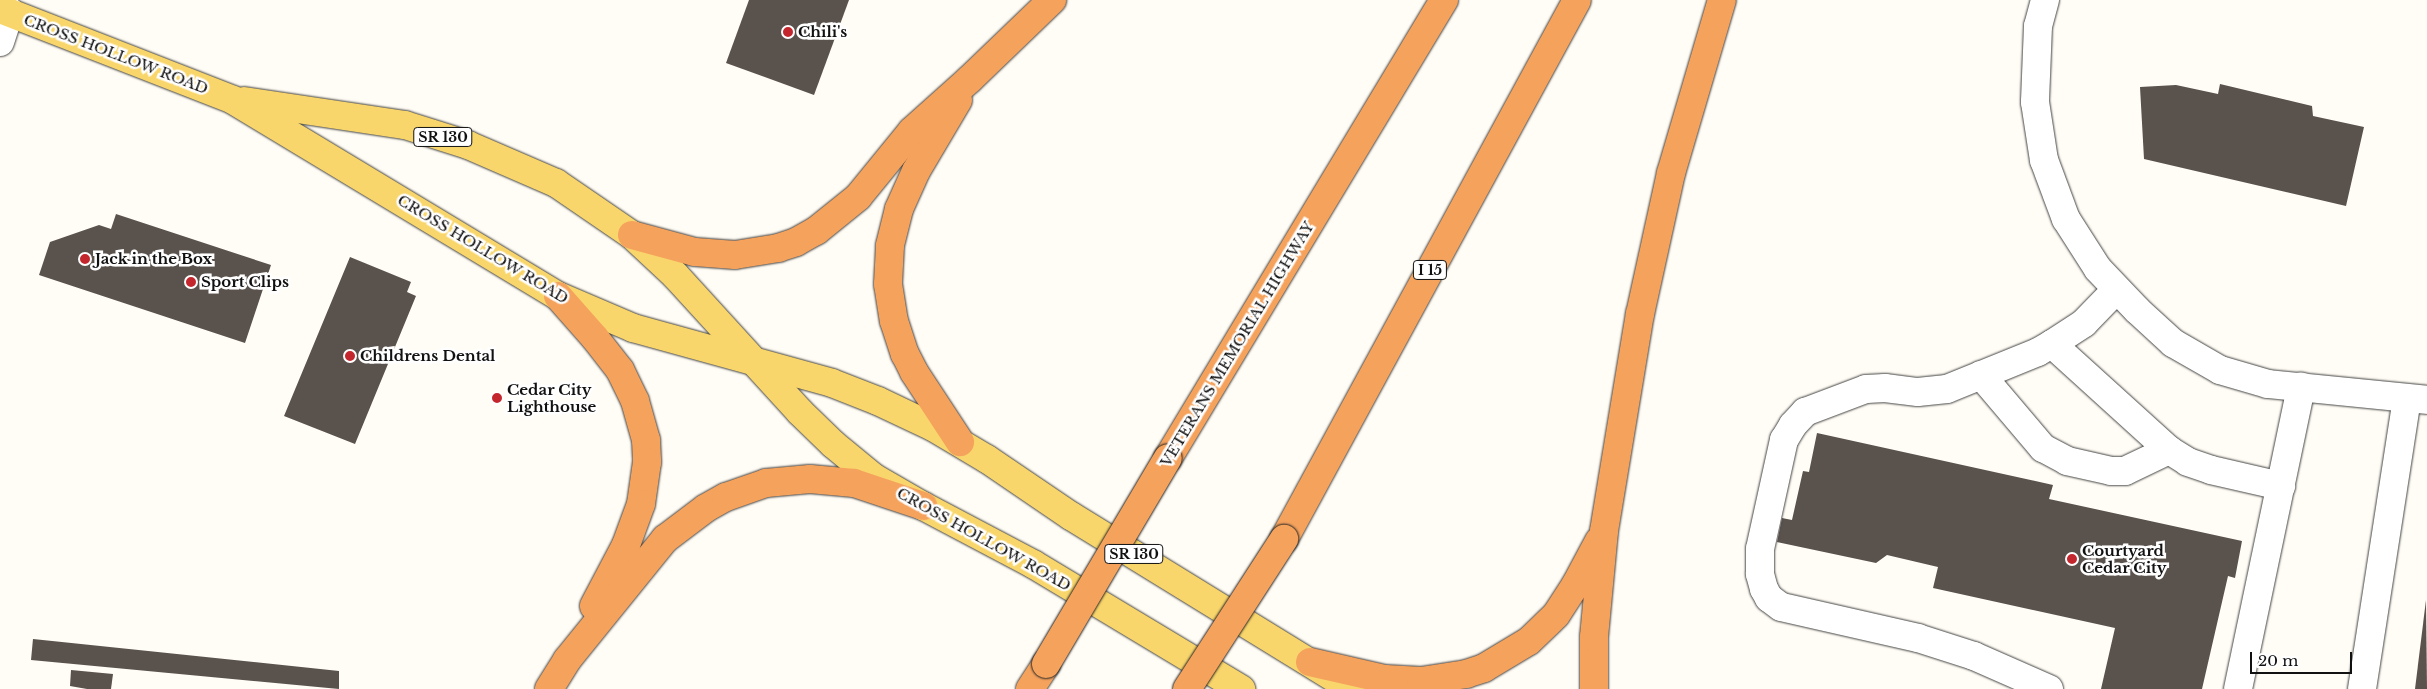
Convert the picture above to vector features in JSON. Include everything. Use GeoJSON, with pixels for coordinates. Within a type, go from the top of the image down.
{"type":"FeatureCollection","features":[{"type":"Feature","properties":{"kind":"highway"},"geometry":{"type":"LineString","coordinates":[[632,235],[666,246],[714,255],[756,253],[796,242],[816,231],[858,197],[912,131],[970,79],[1052,0]]}},
{"type":"Feature","properties":{"kind":"highway","name":"VETERANS MEMORIAL HIGHWAY"},"geometry":{"type":"LineString","coordinates":[[1030,689],[1444,0]]}},
{"type":"Feature","properties":{"kind":"highway","name":"I 15"},"geometry":{"type":"LineString","coordinates":[[1187,689],[1284,539],[1577,0]]}},
{"type":"Feature","properties":{"kind":"highway"},"geometry":{"type":"LineString","coordinates":[[1594,689],[1594,637],[1604,531],[1640,314],[1661,213],[1683,129],[1722,0]]}},
{"type":"Feature","properties":{"kind":"highway"},"geometry":{"type":"LineString","coordinates":[[960,442],[914,372],[905,354],[890,303],[888,264],[894,227],[907,189],[970,79]]}},
{"type":"Feature","properties":{"kind":"highway"},"geometry":{"type":"LineString","coordinates":[[549,689],[567,660],[634,526],[645,484],[647,454],[642,424],[635,401],[620,370],[596,338],[558,296]]}},
{"type":"Feature","properties":{"kind":"highway"},"geometry":{"type":"LineString","coordinates":[[567,660],[665,539],[706,508],[726,497],[766,483],[810,479],[854,484],[923,506]]}},
{"type":"Feature","properties":{"kind":"highway"},"geometry":{"type":"LineString","coordinates":[[1310,662],[1384,679],[1421,681],[1466,674],[1484,668],[1529,642],[1556,615],[1576,584],[1604,531]]}},
{"type":"Feature","properties":{"kind":"main road","name":"CROSS HOLLOW ROAD"},"geometry":{"type":"LineString","coordinates":[[8,7],[233,100],[558,296],[633,328],[750,359],[852,390],[921,420],[960,442],[1071,516],[1352,689]]}},
{"type":"Feature","properties":{"kind":"main road","name":"CROSS HOLLOW ROAD"},"geometry":{"type":"LineString","coordinates":[[233,100],[405,125],[468,145],[556,184],[632,235],[690,290],[750,359],[834,444],[874,476],[923,506],[1033,564],[1241,689]]}},
{"type":"Feature","properties":{"kind":"street"},"geometry":{"type":"LineString","coordinates":[[2045,0],[2038,26],[2035,102],[2044,160],[2066,219],[2098,269],[2137,310],[2173,343],[2220,370],[2268,384],[2417,399],[2362,689]]}},
{"type":"Feature","properties":{"kind":"street"},"geometry":{"type":"LineString","coordinates":[[0,42],[8,7]]}},
{"type":"Feature","properties":{"kind":"street"},"geometry":{"type":"LineString","coordinates":[[2049,689],[1974,656],[1918,638],[1781,607],[1769,598],[1764,589],[1760,574],[1760,549],[1784,440],[1793,425],[1805,412],[1866,389],[1885,388],[1932,391],[1947,389],[2038,352],[2052,344],[2084,323],[2117,289]]}},
{"type":"Feature","properties":{"kind":"street"},"geometry":{"type":"LineString","coordinates":[[2052,344],[2169,450],[2188,462],[2211,470],[2281,486]]}},
{"type":"Feature","properties":{"kind":"street"},"geometry":{"type":"LineString","coordinates":[[1981,375],[2043,448],[2067,461],[2111,471],[2125,471],[2169,450]]}},
{"type":"Feature","properties":{"kind":"street"},"geometry":{"type":"LineString","coordinates":[[2238,689],[2301,387]]}},
{"type":"Feature","properties":{"kind":"building","name":"Chili's"},"geometry":{"type":"Polygon","coordinates":[[[749,0],[849,0],[814,95],[726,63],[749,0]]]}},
{"type":"Feature","properties":{"kind":"building"},"geometry":{"type":"Polygon","coordinates":[[[2220,84],[2312,106],[2313,116],[2364,127],[2346,206],[2144,159],[2140,87],[2176,85],[2218,94],[2220,84]]]}},
{"type":"Feature","properties":{"kind":"building","name":"Sport Clips"},"geometry":{"type":"Polygon","coordinates":[[[116,214],[271,265],[245,343],[39,275],[50,242],[99,225],[111,229],[116,214]]]}},
{"type":"Feature","properties":{"kind":"building","name":"Childrens Dental"},"geometry":{"type":"Polygon","coordinates":[[[350,257],[411,282],[407,292],[416,296],[355,444],[284,416],[350,257]]]}},
{"type":"Feature","properties":{"kind":"building","name":"Courtyard Cedar City"},"geometry":{"type":"Polygon","coordinates":[[[1817,433],[2053,485],[2049,499],[2242,541],[2235,578],[2228,576],[2202,689],[2101,689],[2115,628],[1933,588],[1938,567],[1887,555],[1876,563],[1777,542],[1782,518],[1792,520],[1803,471],[1809,472],[1817,433]]]}},
{"type":"Feature","properties":{"kind":"building"},"geometry":{"type":"Polygon","coordinates":[[[2426,600],[2427,689],[2415,689],[2426,600]]]}},
{"type":"Feature","properties":{"kind":"building"},"geometry":{"type":"Polygon","coordinates":[[[33,639],[339,671],[339,689],[31,660],[33,639]]]}},
{"type":"Feature","properties":{"kind":"building"},"geometry":{"type":"Polygon","coordinates":[[[71,670],[113,674],[111,689],[87,689],[70,686],[71,670]]]}},
{"type":"Feature","properties":{"kind":"place","name":"Chili's"},"geometry":{"type":"Point","coordinates":[788,32]}},
{"type":"Feature","properties":{"kind":"place","name":"Jack in the Box"},"geometry":{"type":"Point","coordinates":[85,259]}},
{"type":"Feature","properties":{"kind":"place","name":"Sport Clips"},"geometry":{"type":"Point","coordinates":[191,282]}},
{"type":"Feature","properties":{"kind":"place","name":"Childrens Dental"},"geometry":{"type":"Point","coordinates":[350,356]}},
{"type":"Feature","properties":{"kind":"place","name":"Cedar City Lighthouse"},"geometry":{"type":"Point","coordinates":[497,398]}},
{"type":"Feature","properties":{"kind":"place","name":"Courtyard Cedar City"},"geometry":{"type":"Point","coordinates":[2072,559]}}]}
